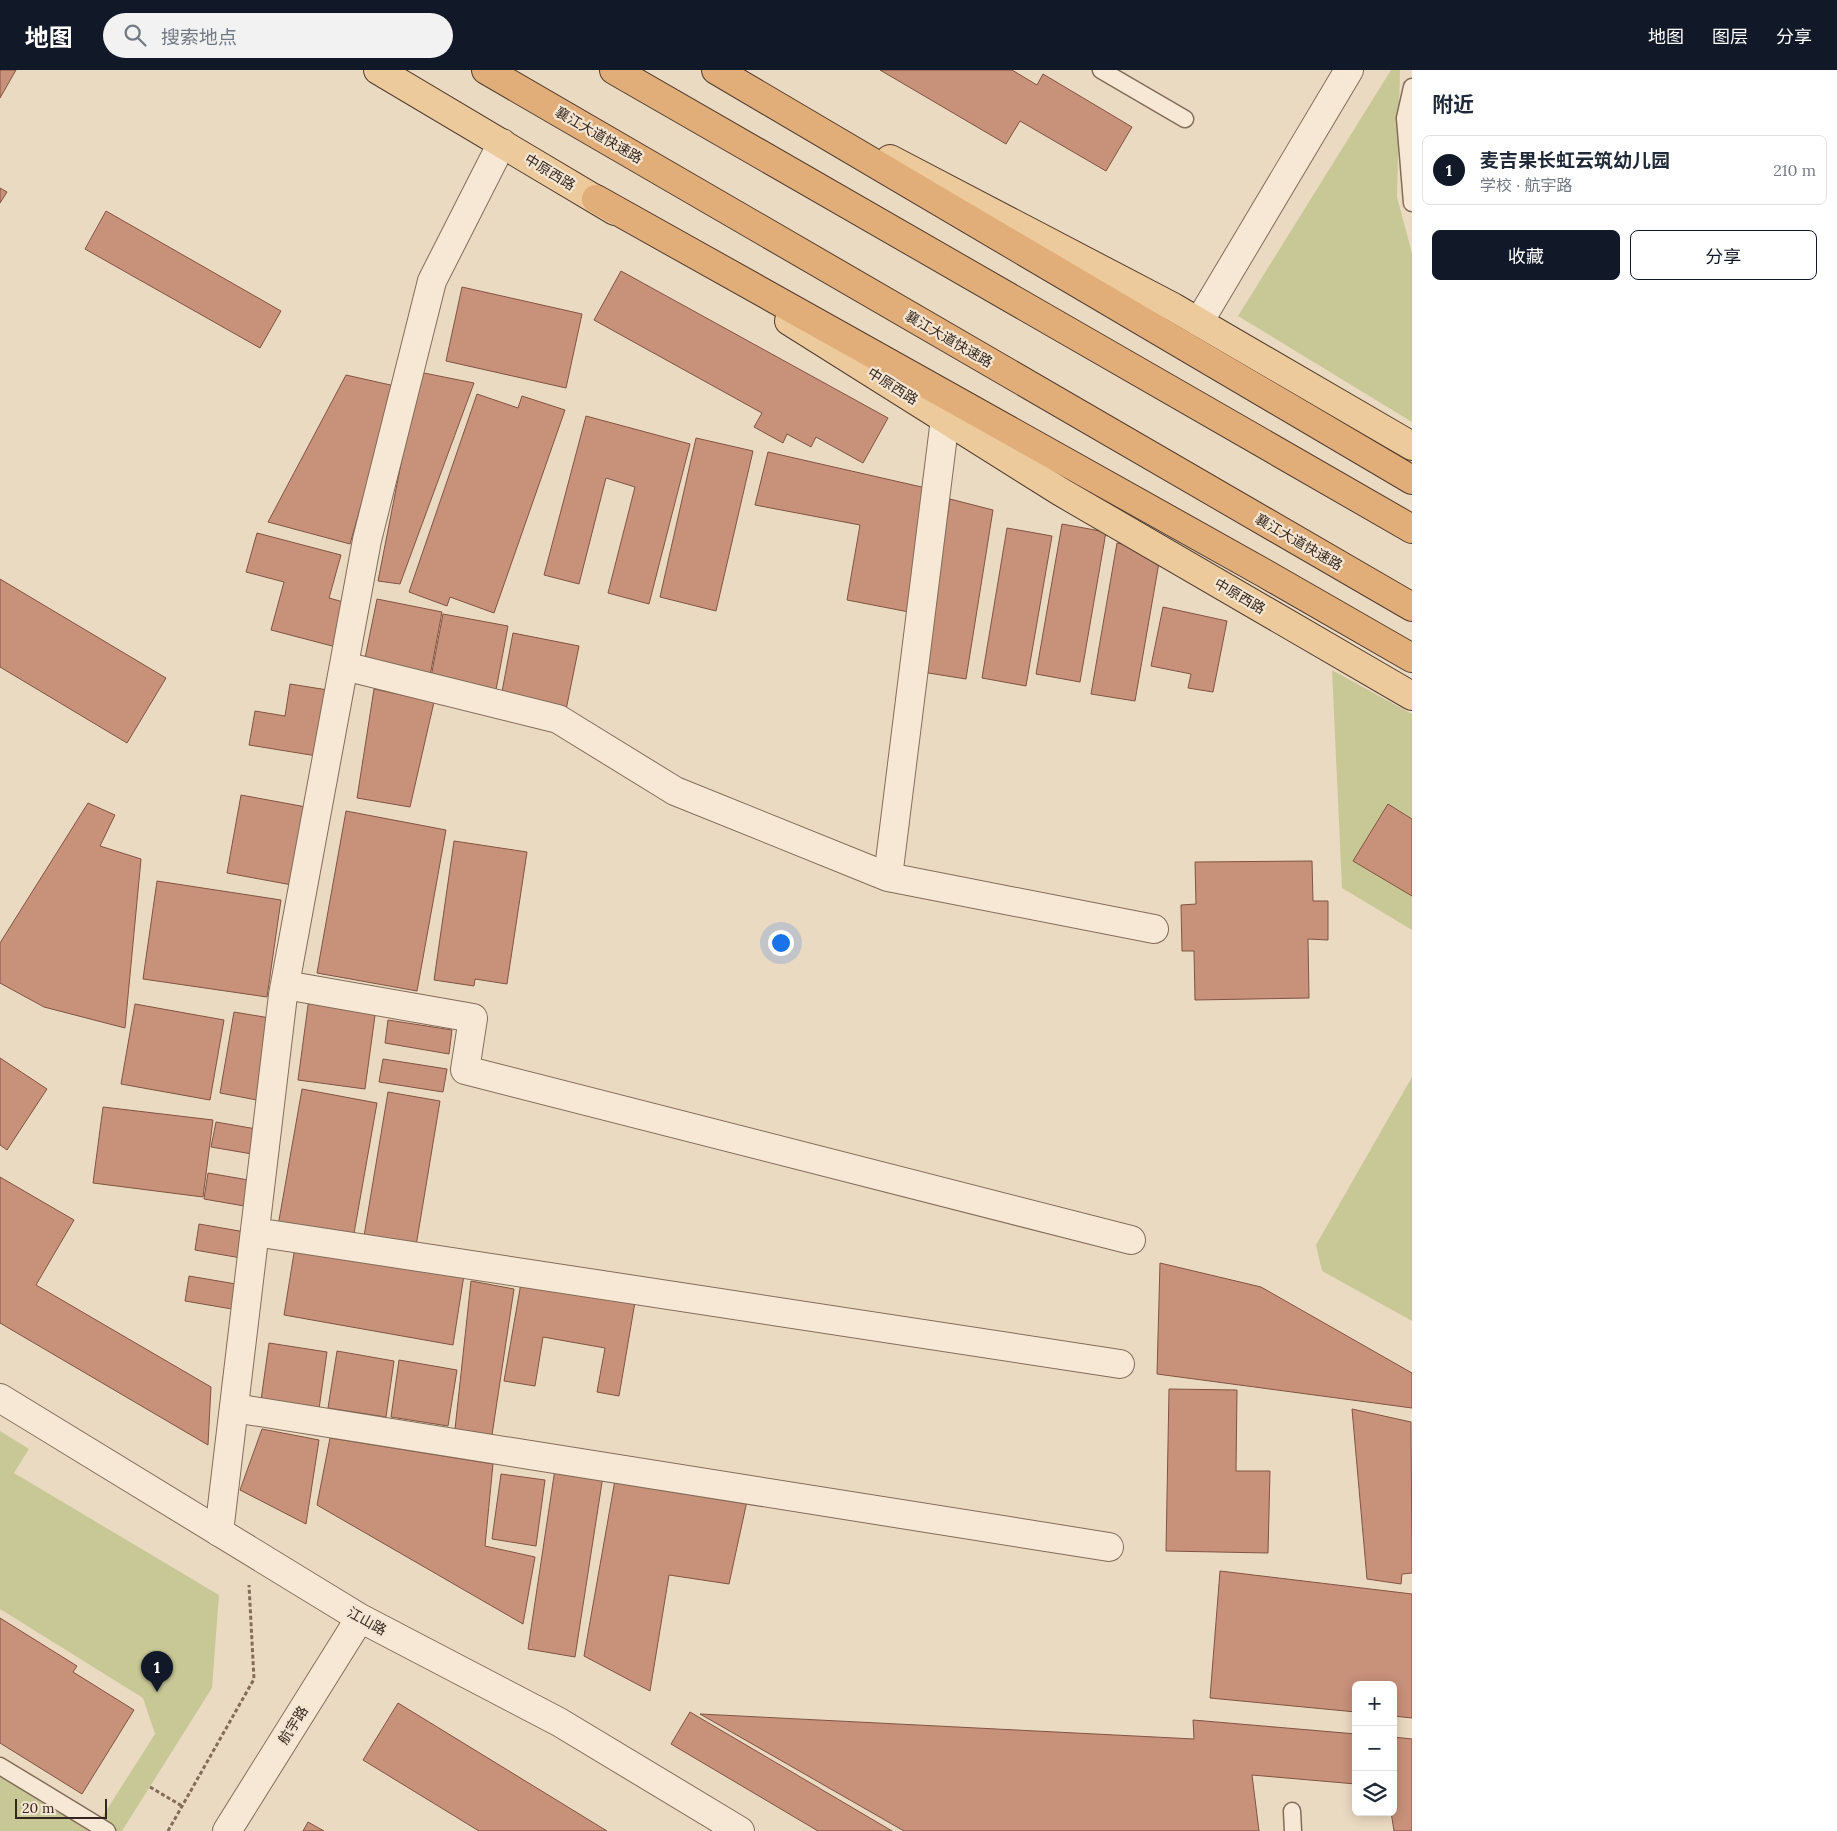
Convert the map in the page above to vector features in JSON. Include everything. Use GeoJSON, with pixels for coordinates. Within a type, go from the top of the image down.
{"type":"FeatureCollection","features":[{"type":"Feature","properties":{"kind":"highway","name":"襄江大道快速路"},"geometry":{"type":"LineString","coordinates":[[486,70],[1412,607]]}},
{"type":"Feature","properties":{"kind":"highway"},"geometry":{"type":"LineString","coordinates":[[614,70],[1412,529]]}},
{"type":"Feature","properties":{"kind":"highway"},"geometry":{"type":"LineString","coordinates":[[716,70],[1412,480]]}},
{"type":"Feature","properties":{"kind":"highway"},"geometry":{"type":"LineString","coordinates":[[596,199],[1264,573],[1412,658]]}},
{"type":"Feature","properties":{"kind":"main road","name":"中原西路"},"geometry":{"type":"LineString","coordinates":[[378,70],[596,199],[1061,492],[1412,696]]}},
{"type":"Feature","properties":{"kind":"main road"},"geometry":{"type":"LineString","coordinates":[[721,70],[1198,322],[1412,446]]}},
{"type":"Feature","properties":{"kind":"street"},"geometry":{"type":"LineString","coordinates":[[1198,322],[1349,70]]}},
{"type":"Feature","properties":{"kind":"street"},"geometry":{"type":"LineString","coordinates":[[219,1532],[285,985],[367,540],[432,281],[502,143]]}},
{"type":"Feature","properties":{"kind":"street"},"geometry":{"type":"LineString","coordinates":[[888,877],[945,419]]}},
{"type":"Feature","properties":{"kind":"street"},"geometry":{"type":"LineString","coordinates":[[344,666],[558,718],[675,791],[888,877],[1154,929]]}},
{"type":"Feature","properties":{"kind":"street"},"geometry":{"type":"LineString","coordinates":[[285,985],[473,1018],[464,1070],[1131,1240]]}},
{"type":"Feature","properties":{"kind":"street"},"geometry":{"type":"LineString","coordinates":[[255,1232],[1120,1364]]}},
{"type":"Feature","properties":{"kind":"street","name":"江山路"},"geometry":{"type":"LineString","coordinates":[[0,1398],[360,1618],[559,1722],[740,1831]]}},
{"type":"Feature","properties":{"kind":"street"},"geometry":{"type":"LineString","coordinates":[[234,1408],[1109,1547]]}},
{"type":"Feature","properties":{"kind":"street","name":"航宇路"},"geometry":{"type":"LineString","coordinates":[[227,1831],[360,1618]]}},
{"type":"Feature","properties":{"kind":"lane"},"geometry":{"type":"LineString","coordinates":[[1101,70],[1185,119]]}},
{"type":"Feature","properties":{"kind":"lane"},"geometry":{"type":"LineString","coordinates":[[1412,87],[1405,118],[1412,203]]}},
{"type":"Feature","properties":{"kind":"lane"},"geometry":{"type":"LineString","coordinates":[[0,1766],[108,1831]]}},
{"type":"Feature","properties":{"kind":"lane"},"geometry":{"type":"LineString","coordinates":[[1292,1811],[1293,1831]]}},
{"type":"Feature","properties":{"kind":"path"},"geometry":{"type":"LineString","coordinates":[[168,1831],[254,1679],[247,1548]]}},
{"type":"Feature","properties":{"kind":"path"},"geometry":{"type":"LineString","coordinates":[[150,1787],[182,1806]]}},
{"type":"Feature","properties":{"kind":"green space"},"geometry":{"type":"Polygon","coordinates":[[[1391,70],[1400,70],[1397,197],[1412,253],[1412,422],[1238,316],[1391,70]]]}},
{"type":"Feature","properties":{"kind":"green space"},"geometry":{"type":"Polygon","coordinates":[[[1332,670],[1412,714],[1412,930],[1342,888],[1332,670]]]}},
{"type":"Feature","properties":{"kind":"green space"},"geometry":{"type":"Polygon","coordinates":[[[1412,1077],[1412,1321],[1322,1271],[1316,1245],[1412,1077]]]}},
{"type":"Feature","properties":{"kind":"green space"},"geometry":{"type":"Polygon","coordinates":[[[0,1431],[29,1449],[14,1473],[219,1595],[212,1688],[122,1831],[0,1831],[0,1766],[97,1825],[155,1734],[143,1698],[0,1609],[0,1431]]]}},
{"type":"Feature","properties":{"kind":"building"},"geometry":{"type":"Polygon","coordinates":[[[0,70],[16,70],[0,98],[0,70]]]}},
{"type":"Feature","properties":{"kind":"building"},"geometry":{"type":"Polygon","coordinates":[[[880,70],[1012,70],[1037,85],[1043,74],[1132,127],[1106,171],[1020,121],[1006,144],[880,70]]]}},
{"type":"Feature","properties":{"kind":"building"},"geometry":{"type":"Polygon","coordinates":[[[0,188],[7,192],[0,203],[0,188]]]}},
{"type":"Feature","properties":{"kind":"building"},"geometry":{"type":"Polygon","coordinates":[[[106,211],[281,311],[260,348],[85,249],[106,211]]]}},
{"type":"Feature","properties":{"kind":"building"},"geometry":{"type":"Polygon","coordinates":[[[621,271],[888,418],[863,463],[816,437],[811,447],[787,434],[783,443],[754,427],[762,413],[594,320],[621,271]]]}},
{"type":"Feature","properties":{"kind":"building"},"geometry":{"type":"Polygon","coordinates":[[[462,287],[582,314],[566,388],[446,361],[462,287]]]}},
{"type":"Feature","properties":{"kind":"building"},"geometry":{"type":"Polygon","coordinates":[[[419,372],[474,383],[400,584],[378,581],[419,372]]]}},
{"type":"Feature","properties":{"kind":"building"},"geometry":{"type":"Polygon","coordinates":[[[346,375],[395,386],[350,544],[268,522],[346,375]]]}},
{"type":"Feature","properties":{"kind":"building"},"geometry":{"type":"Polygon","coordinates":[[[477,394],[518,408],[522,396],[565,410],[494,613],[450,597],[447,606],[409,592],[477,394]]]}},
{"type":"Feature","properties":{"kind":"building"},"geometry":{"type":"Polygon","coordinates":[[[586,416],[690,444],[649,604],[608,593],[635,487],[606,478],[579,584],[544,575],[586,416]]]}},
{"type":"Feature","properties":{"kind":"building"},"geometry":{"type":"Polygon","coordinates":[[[696,438],[753,451],[716,611],[660,597],[696,438]]]}},
{"type":"Feature","properties":{"kind":"building"},"geometry":{"type":"Polygon","coordinates":[[[768,452],[926,488],[909,612],[847,600],[860,525],[755,505],[768,452]]]}},
{"type":"Feature","properties":{"kind":"building"},"geometry":{"type":"Polygon","coordinates":[[[950,499],[993,510],[966,679],[922,672],[950,499]]]}},
{"type":"Feature","properties":{"kind":"building"},"geometry":{"type":"Polygon","coordinates":[[[1062,524],[1106,532],[1080,682],[1036,674],[1062,524]]]}},
{"type":"Feature","properties":{"kind":"building"},"geometry":{"type":"Polygon","coordinates":[[[1007,528],[1052,536],[1026,686],[982,678],[1007,528]]]}},
{"type":"Feature","properties":{"kind":"building"},"geometry":{"type":"Polygon","coordinates":[[[257,533],[341,555],[329,598],[347,603],[336,647],[271,630],[284,582],[246,572],[257,533]]]}},
{"type":"Feature","properties":{"kind":"building"},"geometry":{"type":"Polygon","coordinates":[[[1117,543],[1161,551],[1135,701],[1091,694],[1117,543]]]}},
{"type":"Feature","properties":{"kind":"building"},"geometry":{"type":"Polygon","coordinates":[[[0,579],[166,678],[127,743],[0,667],[0,579]]]}},
{"type":"Feature","properties":{"kind":"building"},"geometry":{"type":"Polygon","coordinates":[[[377,599],[442,612],[430,676],[364,663],[377,599]]]}},
{"type":"Feature","properties":{"kind":"building"},"geometry":{"type":"Polygon","coordinates":[[[1163,607],[1227,621],[1213,692],[1188,688],[1191,674],[1151,666],[1163,607]]]}},
{"type":"Feature","properties":{"kind":"building"},"geometry":{"type":"Polygon","coordinates":[[[443,614],[508,626],[496,690],[431,677],[443,614]]]}},
{"type":"Feature","properties":{"kind":"building"},"geometry":{"type":"Polygon","coordinates":[[[513,633],[579,646],[566,710],[501,697],[513,633]]]}},
{"type":"Feature","properties":{"kind":"building"},"geometry":{"type":"Polygon","coordinates":[[[290,684],[328,690],[317,756],[249,745],[255,711],[285,716],[290,684]]]}},
{"type":"Feature","properties":{"kind":"building"},"geometry":{"type":"Polygon","coordinates":[[[374,689],[434,702],[410,807],[357,798],[374,689]]]}},
{"type":"Feature","properties":{"kind":"building"},"geometry":{"type":"Polygon","coordinates":[[[241,795],[306,807],[292,885],[227,873],[241,795]]]}},
{"type":"Feature","properties":{"kind":"building"},"geometry":{"type":"Polygon","coordinates":[[[88,803],[115,815],[100,846],[141,859],[125,1028],[44,1007],[0,983],[0,943],[88,803]]]}},
{"type":"Feature","properties":{"kind":"building"},"geometry":{"type":"Polygon","coordinates":[[[1388,804],[1412,819],[1412,896],[1353,861],[1388,804]]]}},
{"type":"Feature","properties":{"kind":"building"},"geometry":{"type":"Polygon","coordinates":[[[346,811],[446,830],[417,991],[317,973],[346,811]]]}},
{"type":"Feature","properties":{"kind":"building"},"geometry":{"type":"Polygon","coordinates":[[[454,841],[527,852],[507,984],[475,979],[474,986],[434,980],[454,841]]]}},
{"type":"Feature","properties":{"kind":"building"},"geometry":{"type":"Polygon","coordinates":[[[1312,861],[1313,901],[1328,901],[1328,940],[1308,939],[1309,998],[1195,1000],[1194,951],[1182,951],[1181,905],[1196,904],[1195,862],[1312,861]]]}},
{"type":"Feature","properties":{"kind":"building"},"geometry":{"type":"Polygon","coordinates":[[[157,881],[281,900],[267,997],[143,979],[157,881]]]}},
{"type":"Feature","properties":{"kind":"building"},"geometry":{"type":"Polygon","coordinates":[[[309,998],[376,1008],[365,1089],[298,1080],[309,998]]]}},
{"type":"Feature","properties":{"kind":"building"},"geometry":{"type":"Polygon","coordinates":[[[135,1004],[224,1020],[210,1100],[121,1084],[135,1004]]]}},
{"type":"Feature","properties":{"kind":"building"},"geometry":{"type":"Polygon","coordinates":[[[234,1012],[276,1019],[262,1101],[220,1093],[234,1012]]]}},
{"type":"Feature","properties":{"kind":"building"},"geometry":{"type":"Polygon","coordinates":[[[388,1020],[452,1030],[449,1054],[385,1043],[388,1020]]]}},
{"type":"Feature","properties":{"kind":"building"},"geometry":{"type":"Polygon","coordinates":[[[0,1058],[47,1089],[7,1150],[0,1145],[0,1058]]]}},
{"type":"Feature","properties":{"kind":"building"},"geometry":{"type":"Polygon","coordinates":[[[383,1059],[447,1069],[443,1092],[379,1082],[383,1059]]]}},
{"type":"Feature","properties":{"kind":"building"},"geometry":{"type":"Polygon","coordinates":[[[302,1089],[377,1103],[353,1239],[278,1226],[302,1089]]]}},
{"type":"Feature","properties":{"kind":"building"},"geometry":{"type":"Polygon","coordinates":[[[388,1092],[440,1101],[416,1246],[364,1236],[388,1092]]]}},
{"type":"Feature","properties":{"kind":"building"},"geometry":{"type":"Polygon","coordinates":[[[103,1107],[213,1120],[203,1197],[93,1183],[103,1107]]]}},
{"type":"Feature","properties":{"kind":"building"},"geometry":{"type":"Polygon","coordinates":[[[216,1122],[262,1130],[258,1155],[211,1147],[216,1122]]]}},
{"type":"Feature","properties":{"kind":"building"},"geometry":{"type":"Polygon","coordinates":[[[208,1173],[254,1181],[250,1207],[204,1199],[208,1173]]]}},
{"type":"Feature","properties":{"kind":"building"},"geometry":{"type":"Polygon","coordinates":[[[0,1177],[74,1220],[36,1285],[211,1387],[208,1445],[0,1323],[0,1177]]]}},
{"type":"Feature","properties":{"kind":"building"},"geometry":{"type":"Polygon","coordinates":[[[199,1224],[245,1232],[241,1258],[195,1250],[199,1224]]]}},
{"type":"Feature","properties":{"kind":"building"},"geometry":{"type":"Polygon","coordinates":[[[295,1247],[464,1275],[453,1345],[284,1315],[295,1247]]]}},
{"type":"Feature","properties":{"kind":"building"},"geometry":{"type":"Polygon","coordinates":[[[1160,1263],[1261,1287],[1412,1373],[1412,1408],[1157,1374],[1160,1263]]]}},
{"type":"Feature","properties":{"kind":"building"},"geometry":{"type":"Polygon","coordinates":[[[189,1276],[236,1284],[232,1309],[185,1301],[189,1276]]]}},
{"type":"Feature","properties":{"kind":"building"},"geometry":{"type":"Polygon","coordinates":[[[471,1281],[514,1289],[492,1435],[455,1429],[471,1281]]]}},
{"type":"Feature","properties":{"kind":"building"},"geometry":{"type":"Polygon","coordinates":[[[521,1283],[635,1302],[619,1396],[597,1392],[605,1348],[543,1337],[535,1386],[504,1381],[521,1283]]]}},
{"type":"Feature","properties":{"kind":"building"},"geometry":{"type":"Polygon","coordinates":[[[269,1343],[327,1352],[319,1409],[261,1400],[269,1343]]]}},
{"type":"Feature","properties":{"kind":"building"},"geometry":{"type":"Polygon","coordinates":[[[337,1351],[394,1361],[386,1417],[328,1408],[337,1351]]]}},
{"type":"Feature","properties":{"kind":"building"},"geometry":{"type":"Polygon","coordinates":[[[399,1360],[457,1370],[448,1426],[391,1417],[399,1360]]]}},
{"type":"Feature","properties":{"kind":"building"},"geometry":{"type":"Polygon","coordinates":[[[1169,1389],[1237,1390],[1236,1471],[1270,1471],[1268,1553],[1166,1551],[1169,1389]]]}},
{"type":"Feature","properties":{"kind":"building"},"geometry":{"type":"Polygon","coordinates":[[[1352,1409],[1411,1422],[1412,1573],[1402,1574],[1401,1584],[1367,1579],[1352,1409]]]}},
{"type":"Feature","properties":{"kind":"building"},"geometry":{"type":"Polygon","coordinates":[[[262,1429],[319,1440],[306,1524],[240,1490],[262,1429]]]}},
{"type":"Feature","properties":{"kind":"building"},"geometry":{"type":"Polygon","coordinates":[[[330,1438],[493,1464],[485,1546],[535,1557],[523,1624],[317,1505],[330,1438]]]}},
{"type":"Feature","properties":{"kind":"building"},"geometry":{"type":"Polygon","coordinates":[[[555,1469],[603,1476],[575,1657],[528,1649],[555,1469]]]}},
{"type":"Feature","properties":{"kind":"building"},"geometry":{"type":"Polygon","coordinates":[[[501,1474],[545,1480],[536,1546],[492,1539],[501,1474]]]}},
{"type":"Feature","properties":{"kind":"building"},"geometry":{"type":"Polygon","coordinates":[[[615,1480],[747,1501],[729,1584],[669,1575],[650,1691],[584,1656],[615,1480]]]}},
{"type":"Feature","properties":{"kind":"building"},"geometry":{"type":"Polygon","coordinates":[[[1220,1571],[1412,1594],[1412,1718],[1397,1716],[1397,1681],[1352,1681],[1352,1712],[1210,1698],[1220,1571]]]}},
{"type":"Feature","properties":{"kind":"building"},"geometry":{"type":"Polygon","coordinates":[[[0,1618],[77,1666],[73,1672],[134,1710],[82,1794],[0,1743],[0,1618]]]}},
{"type":"Feature","properties":{"kind":"building"},"geometry":{"type":"Polygon","coordinates":[[[398,1703],[607,1831],[479,1831],[363,1760],[398,1703]]]}},
{"type":"Feature","properties":{"kind":"building"},"geometry":{"type":"Polygon","coordinates":[[[690,1712],[892,1831],[818,1831],[671,1744],[690,1712]]]}},
{"type":"Feature","properties":{"kind":"building"},"geometry":{"type":"Polygon","coordinates":[[[700,1714],[1194,1739],[1193,1720],[1352,1734],[1352,1784],[1252,1775],[1259,1831],[904,1831],[700,1714]]]}},
{"type":"Feature","properties":{"kind":"building"},"geometry":{"type":"Polygon","coordinates":[[[1397,1737],[1412,1739],[1412,1831],[1394,1831],[1392,1816],[1397,1816],[1397,1737]]]}},
{"type":"Feature","properties":{"kind":"building"},"geometry":{"type":"Polygon","coordinates":[[[308,1822],[324,1831],[303,1831],[308,1822]]]}},
{"type":"Feature","properties":{"kind":"place","name":"麦吉果长虹云筑幼儿园"},"geometry":{"type":"Point","coordinates":[157,1692]}}]}
